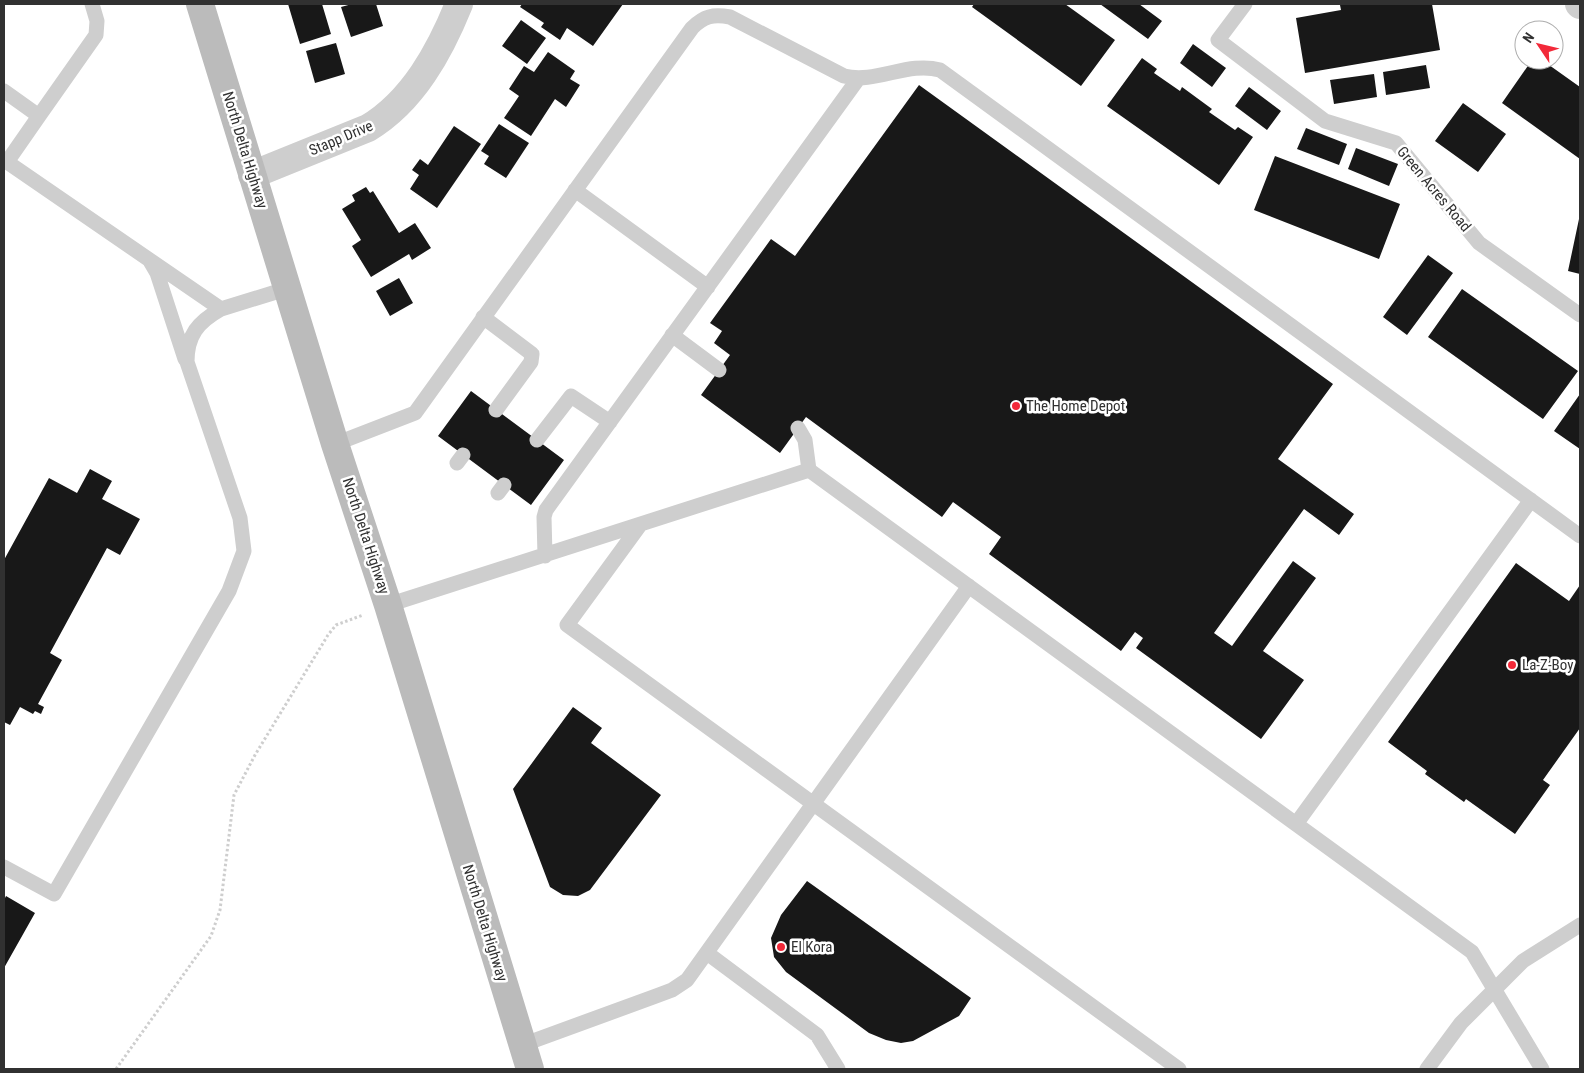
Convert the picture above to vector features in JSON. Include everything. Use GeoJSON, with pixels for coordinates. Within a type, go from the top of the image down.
{"type":"FeatureCollection","features":[{"type":"Feature","properties":{"kind":"street","name":"North Delta Highway"},"geometry":{"type":"LineString","coordinates":[[200,4],[335,444],[388,606],[526,1057]]}},
{"type":"Feature","properties":{"kind":"street","name":"Stapp Drive"},"geometry":{"type":"LineString","coordinates":[[252,175],[368,128],[383,119],[420,79],[438,49],[459,4]]}},
{"type":"Feature","properties":{"kind":"lane"},"geometry":{"type":"LineString","coordinates":[[92,4],[97,22],[96,34],[5,161],[221,309]]}},
{"type":"Feature","properties":{"kind":"lane","name":"Green Acres Road"},"geometry":{"type":"LineString","coordinates":[[1245,4],[1218,40],[1326,121],[1396,143],[1480,243],[1580,315]]}},
{"type":"Feature","properties":{"kind":"lane"},"geometry":{"type":"LineString","coordinates":[[335,444],[415,413],[692,28],[702,18],[716,14],[730,17],[844,76],[858,79],[917,67],[930,67],[940,70],[1580,536]]}},
{"type":"Feature","properties":{"kind":"lane"},"geometry":{"type":"LineString","coordinates":[[545,556],[544,517],[546,510],[858,79]]}},
{"type":"Feature","properties":{"kind":"lane"},"geometry":{"type":"LineString","coordinates":[[4,91],[39,116]]}},
{"type":"Feature","properties":{"kind":"lane"},"geometry":{"type":"LineString","coordinates":[[575,190],[708,287]]}},
{"type":"Feature","properties":{"kind":"lane"},"geometry":{"type":"LineString","coordinates":[[4,867],[54,894],[228,590],[244,551],[240,518],[157,273],[148,258]]}},
{"type":"Feature","properties":{"kind":"lane"},"geometry":{"type":"LineString","coordinates":[[187,362],[187,349],[191,336],[206,318],[221,309],[288,288]]}},
{"type":"Feature","properties":{"kind":"lane"},"geometry":{"type":"LineString","coordinates":[[484,317],[529,351],[533,358],[496,410]]}},
{"type":"Feature","properties":{"kind":"lane"},"geometry":{"type":"LineString","coordinates":[[672,335],[719,370]]}},
{"type":"Feature","properties":{"kind":"lane"},"geometry":{"type":"LineString","coordinates":[[536,440],[571,396],[610,422]]}},
{"type":"Feature","properties":{"kind":"lane"},"geometry":{"type":"LineString","coordinates":[[798,428],[805,440],[809,470],[1475,955],[1542,1069]]}},
{"type":"Feature","properties":{"kind":"lane"},"geometry":{"type":"LineString","coordinates":[[388,606],[809,470]]}},
{"type":"Feature","properties":{"kind":"lane"},"geometry":{"type":"LineString","coordinates":[[1296,824],[1531,500]]}},
{"type":"Feature","properties":{"kind":"lane"},"geometry":{"type":"LineString","coordinates":[[640,525],[567,626],[1179,1069]]}},
{"type":"Feature","properties":{"kind":"lane"},"geometry":{"type":"LineString","coordinates":[[526,1057],[672,990],[687,980],[969,586]]}},
{"type":"Feature","properties":{"kind":"lane"},"geometry":{"type":"LineString","coordinates":[[1428,1069],[1461,1023],[1536,951],[1580,925]]}},
{"type":"Feature","properties":{"kind":"lane"},"geometry":{"type":"LineString","coordinates":[[707,953],[817,1035],[838,1069]]}},
{"type":"Feature","properties":{"kind":"path"},"geometry":{"type":"LineString","coordinates":[[116,1069],[211,936],[220,910],[234,795],[255,755],[328,635],[336,625],[388,606]]}},
{"type":"Feature","properties":{"kind":"building"},"geometry":{"type":"Polygon","coordinates":[[[288,4],[322,4],[331,34],[300,44],[288,4]]]}},
{"type":"Feature","properties":{"kind":"building"},"geometry":{"type":"Polygon","coordinates":[[[352,4],[376,4],[383,26],[351,37],[341,7],[352,4]]]}},
{"type":"Feature","properties":{"kind":"building"},"geometry":{"type":"Polygon","coordinates":[[[522,4],[623,4],[593,46],[567,28],[560,40],[541,27],[544,23],[520,7],[522,4]]]}},
{"type":"Feature","properties":{"kind":"building"},"geometry":{"type":"Polygon","coordinates":[[[974,4],[1065,4],[1115,40],[1081,86],[972,7],[974,4]]]}},
{"type":"Feature","properties":{"kind":"building"},"geometry":{"type":"Polygon","coordinates":[[[1100,4],[1139,4],[1162,21],[1148,39],[1100,4]]]}},
{"type":"Feature","properties":{"kind":"building"},"geometry":{"type":"Polygon","coordinates":[[[1432,4],[1440,50],[1305,73],[1296,18],[1341,10],[1340,5],[1432,4]]]}},
{"type":"Feature","properties":{"kind":"building"},"geometry":{"type":"Polygon","coordinates":[[[521,20],[546,38],[527,64],[502,46],[521,20]]]}},
{"type":"Feature","properties":{"kind":"building"},"geometry":{"type":"Polygon","coordinates":[[[336,43],[345,74],[315,83],[306,51],[336,43]]]}},
{"type":"Feature","properties":{"kind":"building"},"geometry":{"type":"Polygon","coordinates":[[[1193,44],[1226,68],[1212,87],[1180,63],[1193,44]]]}},
{"type":"Feature","properties":{"kind":"building"},"geometry":{"type":"Polygon","coordinates":[[[548,52],[575,71],[570,79],[580,85],[566,107],[555,99],[531,136],[504,118],[519,96],[509,89],[524,66],[534,72],[548,52]]]}},
{"type":"Feature","properties":{"kind":"building"},"geometry":{"type":"Polygon","coordinates":[[[1142,58],[1157,69],[1154,73],[1180,91],[1182,87],[1212,109],[1209,112],[1235,130],[1238,127],[1253,137],[1219,185],[1107,106],[1142,58]]]}},
{"type":"Feature","properties":{"kind":"building"},"geometry":{"type":"Polygon","coordinates":[[[1426,65],[1430,88],[1386,95],[1383,72],[1426,65]]]}},
{"type":"Feature","properties":{"kind":"building"},"geometry":{"type":"Polygon","coordinates":[[[1525,70],[1556,70],[1580,87],[1580,159],[1502,103],[1525,70]]]}},
{"type":"Feature","properties":{"kind":"building"},"geometry":{"type":"Polygon","coordinates":[[[1374,74],[1377,97],[1334,104],[1330,80],[1374,74]]]}},
{"type":"Feature","properties":{"kind":"building","name":"The Home Depot"},"geometry":{"type":"Polygon","coordinates":[[[919,85],[1333,384],[1278,459],[1354,514],[1339,535],[1304,509],[1214,633],[1232,646],[1293,561],[1316,578],[1263,651],[1304,680],[1261,739],[1136,648],[1143,638],[1135,632],[1121,651],[989,554],[1001,537],[953,502],[942,517],[806,417],[780,453],[701,395],[730,355],[714,343],[722,331],[710,323],[771,239],[795,256],[919,85]]]}},
{"type":"Feature","properties":{"kind":"building"},"geometry":{"type":"Polygon","coordinates":[[[1249,87],[1281,111],[1267,130],[1235,106],[1249,87]]]}},
{"type":"Feature","properties":{"kind":"building"},"geometry":{"type":"Polygon","coordinates":[[[1463,103],[1506,134],[1478,172],[1435,141],[1463,103]]]}},
{"type":"Feature","properties":{"kind":"building"},"geometry":{"type":"Polygon","coordinates":[[[499,124],[529,143],[506,178],[484,164],[489,156],[481,151],[499,124]]]}},
{"type":"Feature","properties":{"kind":"building"},"geometry":{"type":"Polygon","coordinates":[[[454,126],[481,144],[437,208],[410,189],[419,175],[412,170],[420,159],[428,165],[454,126]]]}},
{"type":"Feature","properties":{"kind":"building"},"geometry":{"type":"Polygon","coordinates":[[[1306,128],[1347,144],[1339,165],[1297,149],[1306,128]]]}},
{"type":"Feature","properties":{"kind":"building"},"geometry":{"type":"Polygon","coordinates":[[[1356,148],[1398,164],[1389,186],[1348,169],[1356,148]]]}},
{"type":"Feature","properties":{"kind":"building"},"geometry":{"type":"Polygon","coordinates":[[[1275,156],[1400,204],[1379,259],[1254,210],[1275,156]]]}},
{"type":"Feature","properties":{"kind":"building"},"geometry":{"type":"Polygon","coordinates":[[[366,187],[370,193],[373,191],[399,233],[415,223],[431,248],[412,260],[409,254],[371,277],[352,246],[361,240],[342,209],[355,201],[352,195],[366,187]]]}},
{"type":"Feature","properties":{"kind":"building"},"geometry":{"type":"Polygon","coordinates":[[[1580,219],[1580,274],[1568,271],[1580,219]]]}},
{"type":"Feature","properties":{"kind":"building"},"geometry":{"type":"Polygon","coordinates":[[[1428,255],[1453,273],[1407,335],[1383,317],[1428,255]]]}},
{"type":"Feature","properties":{"kind":"building"},"geometry":{"type":"Polygon","coordinates":[[[399,278],[413,303],[390,316],[376,291],[399,278]]]}},
{"type":"Feature","properties":{"kind":"building"},"geometry":{"type":"Polygon","coordinates":[[[1462,289],[1578,371],[1543,419],[1428,337],[1462,289]]]}},
{"type":"Feature","properties":{"kind":"building"},"geometry":{"type":"Polygon","coordinates":[[[471,391],[564,460],[531,505],[438,436],[471,391]]]}},
{"type":"Feature","properties":{"kind":"building"},"geometry":{"type":"Polygon","coordinates":[[[1580,394],[1580,449],[1554,431],[1580,394]]]}},
{"type":"Feature","properties":{"kind":"building"},"geometry":{"type":"Polygon","coordinates":[[[90,469],[112,481],[102,499],[140,519],[120,555],[107,548],[50,653],[62,660],[38,704],[44,707],[41,714],[35,711],[33,714],[20,707],[10,725],[4,722],[4,560],[49,478],[77,493],[90,469]]]}},
{"type":"Feature","properties":{"kind":"building","name":"La-Z-Boy"},"geometry":{"type":"Polygon","coordinates":[[[1516,563],[1569,601],[1580,585],[1580,728],[1543,780],[1550,785],[1515,834],[1466,799],[1464,802],[1425,774],[1427,771],[1388,742],[1516,563]]]}},
{"type":"Feature","properties":{"kind":"building"},"geometry":{"type":"Polygon","coordinates":[[[573,707],[602,728],[591,743],[661,795],[590,890],[578,896],[563,895],[550,887],[513,789],[573,707]]]}},
{"type":"Feature","properties":{"kind":"building"},"geometry":{"type":"Polygon","coordinates":[[[807,881],[971,998],[959,1016],[913,1041],[901,1043],[886,1040],[869,1033],[786,972],[774,957],[771,938],[781,915],[807,881]]]}},
{"type":"Feature","properties":{"kind":"building"},"geometry":{"type":"Polygon","coordinates":[[[6,896],[35,913],[4,968],[4,900],[6,896]]]}},
{"type":"Feature","properties":{"kind":"place","name":"The Home Depot"},"geometry":{"type":"Point","coordinates":[1016,406]}},
{"type":"Feature","properties":{"kind":"place","name":"La-Z-Boy"},"geometry":{"type":"Point","coordinates":[1512,665]}},
{"type":"Feature","properties":{"kind":"place","name":"El Kora"},"geometry":{"type":"Point","coordinates":[781,947]}}]}
